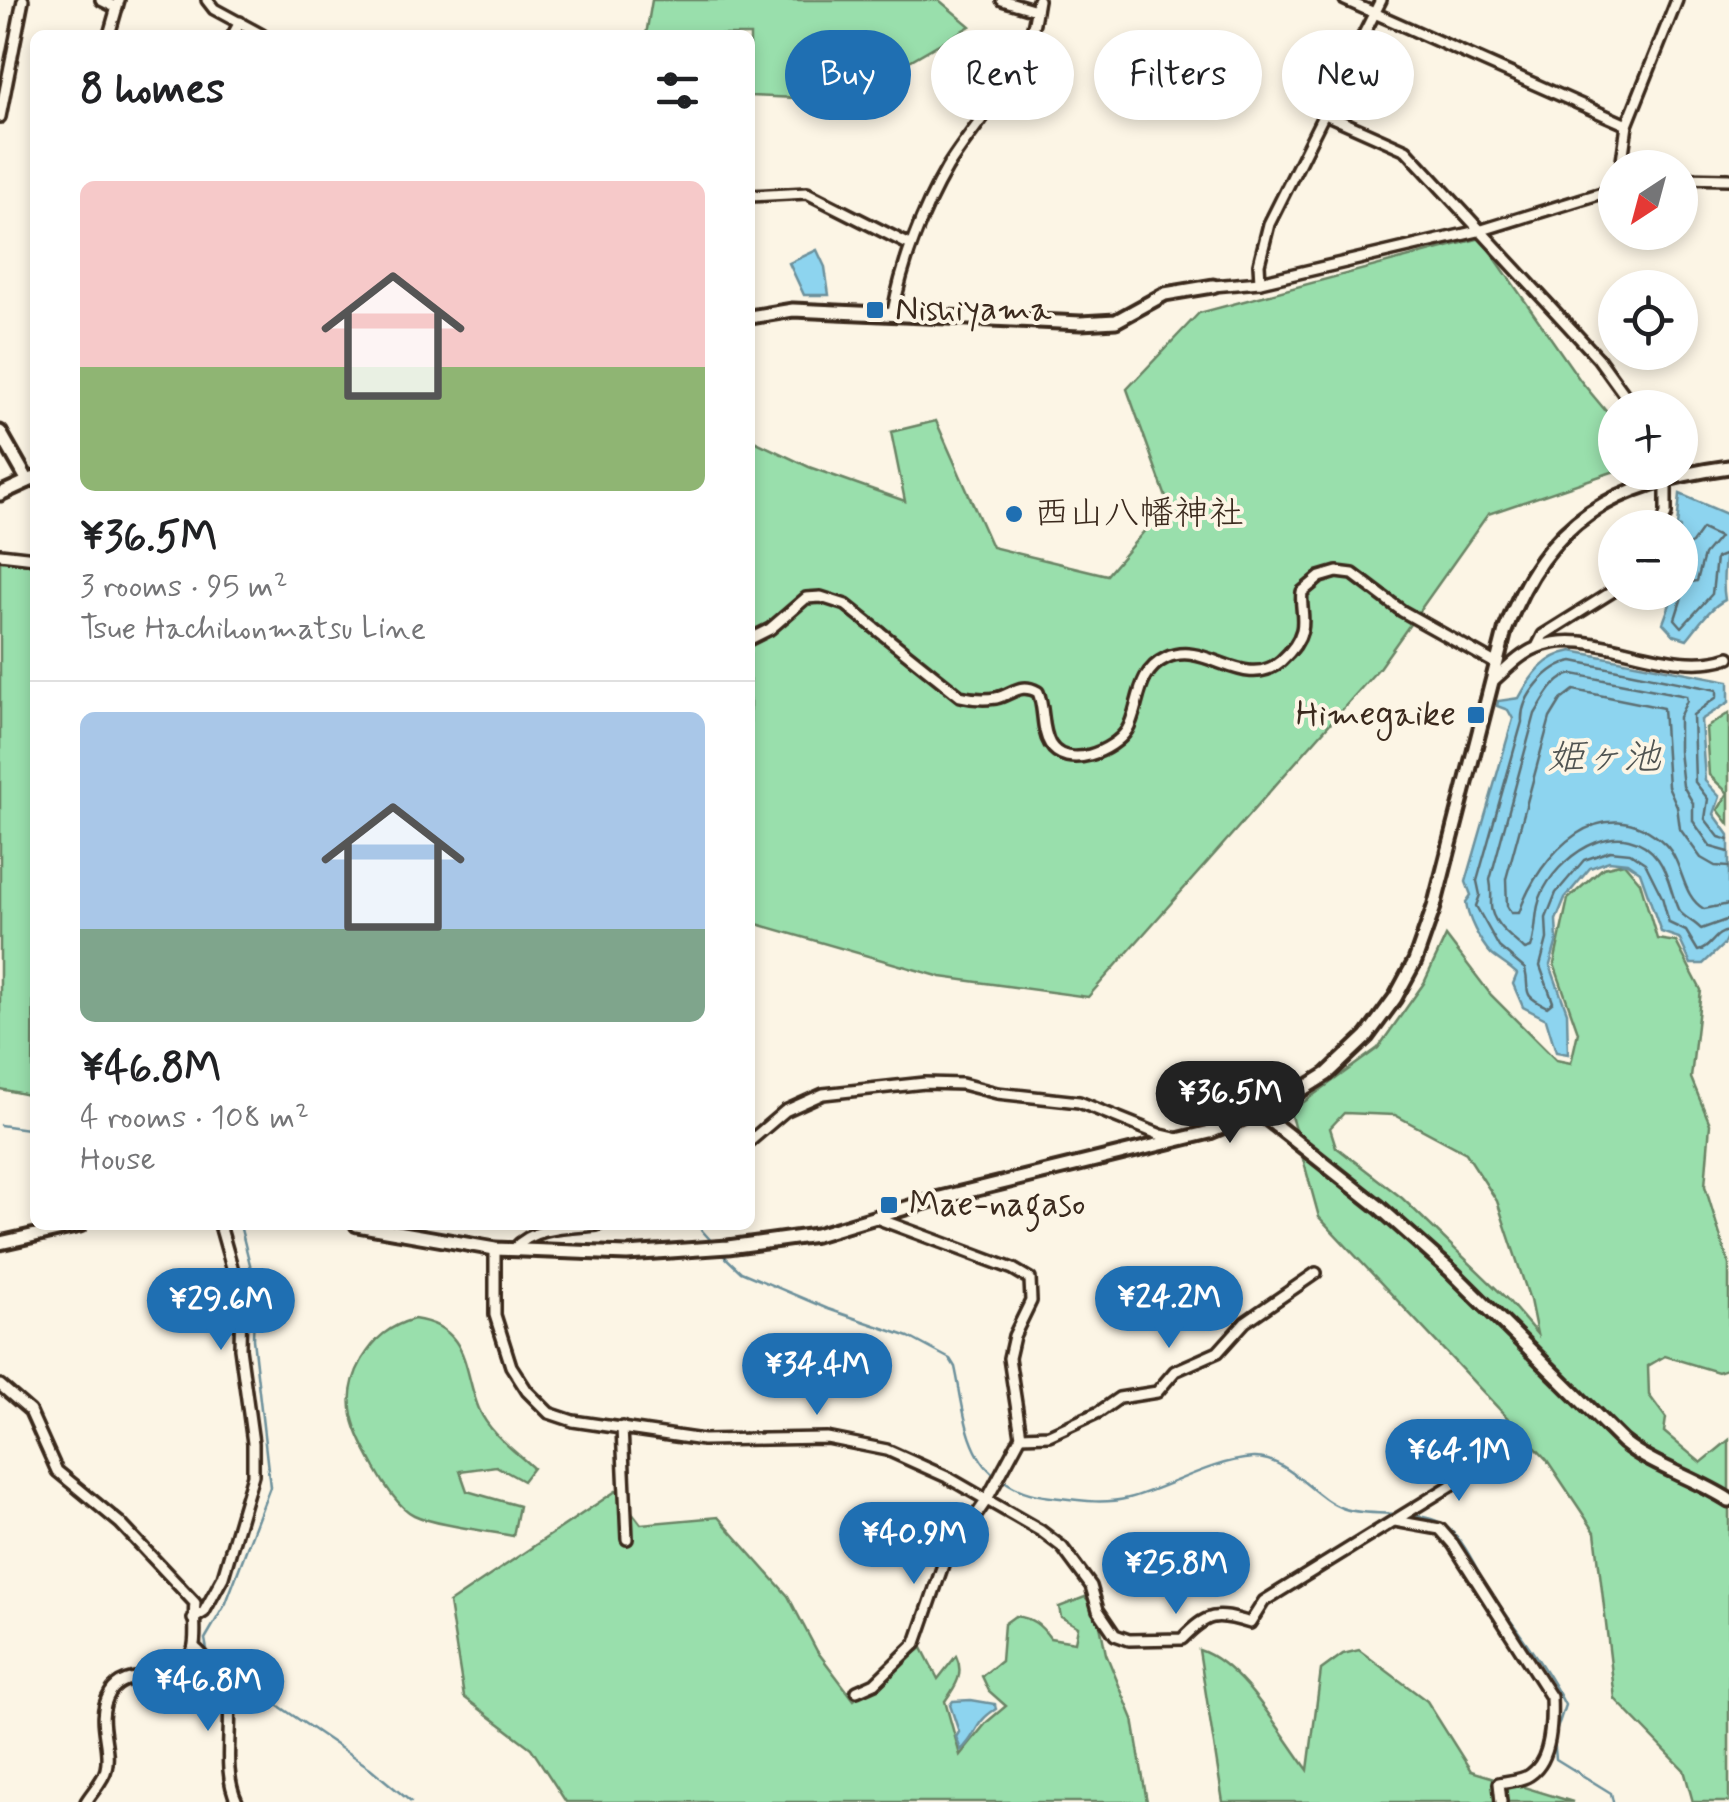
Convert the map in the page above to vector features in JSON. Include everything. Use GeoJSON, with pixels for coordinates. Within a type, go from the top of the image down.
{"type":"FeatureCollection","features":[{"type":"Feature","properties":{"kind":"main road"},"geometry":{"type":"LineString","coordinates":[[755,316],[793,310],[893,312],[988,320],[1116,321],[1165,294],[1213,286]]}},
{"type":"Feature","properties":{"kind":"main road"},"geometry":{"type":"LineString","coordinates":[[0,432],[30,478]]}},
{"type":"Feature","properties":{"kind":"main road"},"geometry":{"type":"LineString","coordinates":[[1698,471],[1729,467]]}},
{"type":"Feature","properties":{"kind":"main road"},"geometry":{"type":"LineString","coordinates":[[0,494],[30,480]]}},
{"type":"Feature","properties":{"kind":"main road"},"geometry":{"type":"LineString","coordinates":[[386,1230],[495,1249],[627,1254],[728,1247],[816,1235],[936,1199],[1210,1132],[1260,1113],[1327,1074],[1354,1049],[1395,998],[1415,961],[1434,907],[1495,664],[1514,606],[1556,540],[1577,520],[1631,490]]}},
{"type":"Feature","properties":{"kind":"main road"},"geometry":{"type":"LineString","coordinates":[[1260,1113],[1380,1207],[1452,1272],[1623,1442],[1729,1500]]}},
{"type":"Feature","properties":{"kind":"main road"},"geometry":{"type":"LineString","coordinates":[[0,1243],[58,1230]]}},
{"type":"Feature","properties":{"kind":"street"},"geometry":{"type":"LineString","coordinates":[[0,117],[22,0]]}},
{"type":"Feature","properties":{"kind":"street"},"geometry":{"type":"LineString","coordinates":[[101,0],[118,4],[110,30]]}},
{"type":"Feature","properties":{"kind":"street"},"geometry":{"type":"LineString","coordinates":[[206,0],[214,9],[254,30]]}},
{"type":"Feature","properties":{"kind":"street"},"geometry":{"type":"LineString","coordinates":[[893,312],[917,233],[945,171],[1016,66],[1032,32],[1037,5],[1002,0]]}},
{"type":"Feature","properties":{"kind":"street"},"geometry":{"type":"LineString","coordinates":[[1346,0],[1628,125]]}},
{"type":"Feature","properties":{"kind":"street"},"geometry":{"type":"LineString","coordinates":[[1367,30],[1381,0]]}},
{"type":"Feature","properties":{"kind":"street"},"geometry":{"type":"LineString","coordinates":[[1624,150],[1628,125],[1677,0]]}},
{"type":"Feature","properties":{"kind":"street"},"geometry":{"type":"LineString","coordinates":[[236,30],[240,22]]}},
{"type":"Feature","properties":{"kind":"street"},"geometry":{"type":"LineString","coordinates":[[1260,282],[1259,264],[1269,224],[1322,120]]}},
{"type":"Feature","properties":{"kind":"street"},"geometry":{"type":"LineString","coordinates":[[1338,120],[1406,150],[1598,358],[1621,390]]}},
{"type":"Feature","properties":{"kind":"street"},"geometry":{"type":"LineString","coordinates":[[1698,178],[1729,179]]}},
{"type":"Feature","properties":{"kind":"street"},"geometry":{"type":"LineString","coordinates":[[755,196],[807,193],[906,243]]}},
{"type":"Feature","properties":{"kind":"street"},"geometry":{"type":"LineString","coordinates":[[1213,286],[1260,282],[1482,230],[1598,194]]}},
{"type":"Feature","properties":{"kind":"street"},"geometry":{"type":"LineString","coordinates":[[0,554],[30,557]]}},
{"type":"Feature","properties":{"kind":"street"},"geometry":{"type":"LineString","coordinates":[[755,636],[770,629],[806,598],[846,604],[960,696],[999,698],[1019,687],[1038,692],[1046,736],[1062,757],[1072,759],[1086,757],[1124,734],[1130,726],[1138,690],[1158,662],[1170,655],[1201,658],[1253,673],[1271,670],[1289,654],[1302,634],[1302,592],[1320,578],[1337,572],[1353,574],[1402,611],[1495,664]]}},
{"type":"Feature","properties":{"kind":"street"},"geometry":{"type":"LineString","coordinates":[[1537,647],[1544,635],[1598,601]]}},
{"type":"Feature","properties":{"kind":"street"},"geometry":{"type":"LineString","coordinates":[[1490,684],[1521,656],[1563,640],[1691,664],[1729,657]]}},
{"type":"Feature","properties":{"kind":"street"},"geometry":{"type":"LineString","coordinates":[[755,1123],[770,1121],[824,1094],[859,1088],[962,1084],[997,1093],[1080,1102],[1161,1136],[1178,1139]]}},
{"type":"Feature","properties":{"kind":"street"},"geometry":{"type":"LineString","coordinates":[[755,1136],[770,1121]]}},
{"type":"Feature","properties":{"kind":"street"},"geometry":{"type":"LineString","coordinates":[[857,1691],[875,1683],[916,1643],[944,1562],[986,1501],[1021,1436],[1009,1358],[1014,1336],[1031,1301],[1030,1280],[996,1263],[876,1218]]}},
{"type":"Feature","properties":{"kind":"street"},"geometry":{"type":"LineString","coordinates":[[193,1618],[204,1612],[223,1577],[254,1475],[240,1348],[241,1299],[221,1230]]}},
{"type":"Feature","properties":{"kind":"street"},"geometry":{"type":"LineString","coordinates":[[514,1248],[540,1232],[556,1230]]}},
{"type":"Feature","properties":{"kind":"street"},"geometry":{"type":"LineString","coordinates":[[495,1249],[494,1315],[511,1366],[537,1402],[558,1417],[712,1440],[761,1436],[841,1438],[914,1460],[1041,1531],[1062,1547],[1091,1586],[1108,1628],[1114,1635],[1129,1640],[1182,1640],[1200,1620],[1224,1614],[1250,1623],[1264,1601],[1502,1454]]}},
{"type":"Feature","properties":{"kind":"street"},"geometry":{"type":"LineString","coordinates":[[1021,1436],[1048,1435],[1099,1412],[1119,1398],[1158,1392],[1175,1371],[1218,1352],[1245,1322],[1316,1272]]}},
{"type":"Feature","properties":{"kind":"street"},"geometry":{"type":"LineString","coordinates":[[0,1386],[30,1411],[57,1472],[120,1524],[195,1603],[194,1647],[182,1667],[151,1679],[131,1676],[114,1687],[104,1704],[106,1769],[86,1802]]}},
{"type":"Feature","properties":{"kind":"street"},"geometry":{"type":"LineString","coordinates":[[622,1428],[627,1539]]}},
{"type":"Feature","properties":{"kind":"street"},"geometry":{"type":"LineString","coordinates":[[1395,1522],[1440,1529],[1551,1697],[1552,1721],[1546,1756],[1530,1776],[1499,1783],[1501,1802]]}},
{"type":"Feature","properties":{"kind":"street"},"geometry":{"type":"LineString","coordinates":[[194,1647],[229,1695],[228,1750],[232,1791],[237,1802]]}},
{"type":"Feature","properties":{"kind":"green space"},"geometry":{"type":"Polygon","coordinates":[[[652,0],[939,0],[970,26],[963,30],[931,30],[931,49],[911,60],[911,30],[785,30],[785,98],[755,96],[755,30],[647,30],[652,0]]]}},
{"type":"Feature","properties":{"kind":"green space"},"geometry":{"type":"Polygon","coordinates":[[[1481,238],[1598,402],[1598,477],[1488,514],[1379,668],[1088,997],[941,977],[755,923],[755,441],[809,467],[905,501],[891,432],[936,421],[992,547],[1107,575],[1168,503],[1127,389],[1199,313],[1481,238]]]}},
{"type":"Feature","properties":{"kind":"green space"},"geometry":{"type":"Polygon","coordinates":[[[0,560],[30,560],[30,1095],[0,1089],[0,560]]]}},
{"type":"Feature","properties":{"kind":"green space"},"geometry":{"type":"Polygon","coordinates":[[[1729,713],[1729,824],[1718,810],[1728,793],[1709,775],[1706,728],[1729,713]]]}},
{"type":"Feature","properties":{"kind":"green space"},"geometry":{"type":"Polygon","coordinates":[[[1624,863],[1640,882],[1657,939],[1676,942],[1701,990],[1691,1078],[1710,1124],[1705,1186],[1729,1265],[1729,1368],[1718,1372],[1665,1356],[1648,1366],[1649,1395],[1666,1418],[1664,1432],[1701,1463],[1729,1440],[1729,1802],[1693,1802],[1684,1770],[1615,1699],[1595,1532],[1547,1460],[1319,1217],[1290,1112],[1378,1048],[1424,983],[1446,936],[1491,995],[1556,1060],[1571,1063],[1578,1032],[1554,964],[1568,899],[1603,868],[1624,863]],[[1344,1113],[1330,1128],[1336,1147],[1402,1198],[1507,1299],[1537,1334],[1530,1300],[1497,1201],[1466,1153],[1395,1115],[1344,1113]]]}},
{"type":"Feature","properties":{"kind":"green space"},"geometry":{"type":"Polygon","coordinates":[[[414,1319],[433,1324],[455,1341],[483,1418],[533,1468],[523,1481],[496,1466],[460,1471],[467,1491],[519,1506],[513,1536],[435,1522],[408,1512],[387,1488],[361,1441],[350,1402],[355,1375],[378,1339],[397,1325],[414,1319]]]}},
{"type":"Feature","properties":{"kind":"green space"},"geometry":{"type":"Polygon","coordinates":[[[616,1491],[641,1524],[718,1517],[788,1596],[817,1651],[854,1700],[922,1648],[938,1679],[956,1656],[959,1674],[945,1701],[960,1755],[1006,1706],[989,1691],[982,1676],[1001,1661],[1004,1624],[1015,1616],[1021,1617],[1035,1622],[1050,1638],[1075,1642],[1078,1627],[1061,1617],[1059,1607],[1085,1597],[1097,1610],[1106,1654],[1133,1719],[1147,1802],[566,1802],[531,1748],[464,1697],[449,1603],[616,1491]]]}},
{"type":"Feature","properties":{"kind":"green space"},"geometry":{"type":"Polygon","coordinates":[[[1199,1650],[1215,1657],[1245,1684],[1308,1770],[1321,1670],[1343,1654],[1359,1650],[1427,1701],[1471,1771],[1573,1802],[1223,1802],[1199,1650]]]}},
{"type":"Feature","properties":{"kind":"water"},"geometry":{"type":"Polygon","coordinates":[[[817,250],[825,267],[829,295],[804,295],[789,263],[817,250]]]}},
{"type":"Feature","properties":{"kind":"water"},"geometry":{"type":"Polygon","coordinates":[[[1680,494],[1729,515],[1725,600],[1709,612],[1687,639],[1674,635],[1663,623],[1668,610],[1698,610],[1698,510],[1679,510],[1680,494]]]}},
{"type":"Feature","properties":{"kind":"water","name":"姫ヶ池"},"geometry":{"type":"Polygon","coordinates":[[[1572,651],[1729,681],[1729,702],[1701,720],[1705,781],[1720,797],[1714,814],[1729,835],[1729,933],[1723,945],[1703,964],[1691,964],[1679,938],[1661,932],[1640,872],[1627,863],[1609,861],[1590,868],[1565,898],[1556,920],[1557,940],[1550,965],[1567,1012],[1568,1054],[1556,1052],[1546,1019],[1523,1007],[1513,984],[1517,974],[1491,954],[1479,936],[1467,908],[1471,895],[1466,882],[1513,719],[1508,710],[1497,706],[1498,701],[1519,698],[1540,667],[1572,651]]]}},
{"type":"Feature","properties":{"kind":"water"},"geometry":{"type":"Polygon","coordinates":[[[953,1701],[995,1704],[996,1709],[983,1719],[961,1750],[950,1705],[953,1701]]]}},
{"type":"Feature","properties":{"kind":"waterway"},"geometry":{"type":"LineString","coordinates":[[0,1125],[30,1129]]}},
{"type":"Feature","properties":{"kind":"waterway"},"geometry":{"type":"LineString","coordinates":[[208,1655],[205,1639],[226,1603],[270,1487],[253,1339],[255,1284],[241,1230]]}},
{"type":"Feature","properties":{"kind":"waterway"},"geometry":{"type":"LineString","coordinates":[[701,1230],[714,1244]]}},
{"type":"Feature","properties":{"kind":"waterway"},"geometry":{"type":"LineString","coordinates":[[722,1254],[741,1272],[828,1309],[909,1337],[950,1359],[972,1441],[996,1476]]}},
{"type":"Feature","properties":{"kind":"waterway"},"geometry":{"type":"LineString","coordinates":[[1003,1480],[1037,1495],[1112,1501],[1221,1464],[1266,1459],[1345,1509],[1399,1514]]}},
{"type":"Feature","properties":{"kind":"waterway"},"geometry":{"type":"LineString","coordinates":[[1412,1515],[1444,1525],[1465,1548],[1565,1705],[1554,1738],[1556,1759],[1611,1793],[1613,1802]]}},
{"type":"Feature","properties":{"kind":"waterway"},"geometry":{"type":"LineString","coordinates":[[213,1661],[370,1768],[411,1802]]}},
{"type":"Feature","properties":{"kind":"place","name":"Nishiyama"},"geometry":{"type":"Point","coordinates":[875,310]}},
{"type":"Feature","properties":{"kind":"place","name":"西山八幡神社"},"geometry":{"type":"Point","coordinates":[1014,514]}},
{"type":"Feature","properties":{"kind":"place","name":"Himegaike"},"geometry":{"type":"Point","coordinates":[1476,715]}},
{"type":"Feature","properties":{"kind":"place","name":"Mae-nagaso"},"geometry":{"type":"Point","coordinates":[889,1205]}}]}
